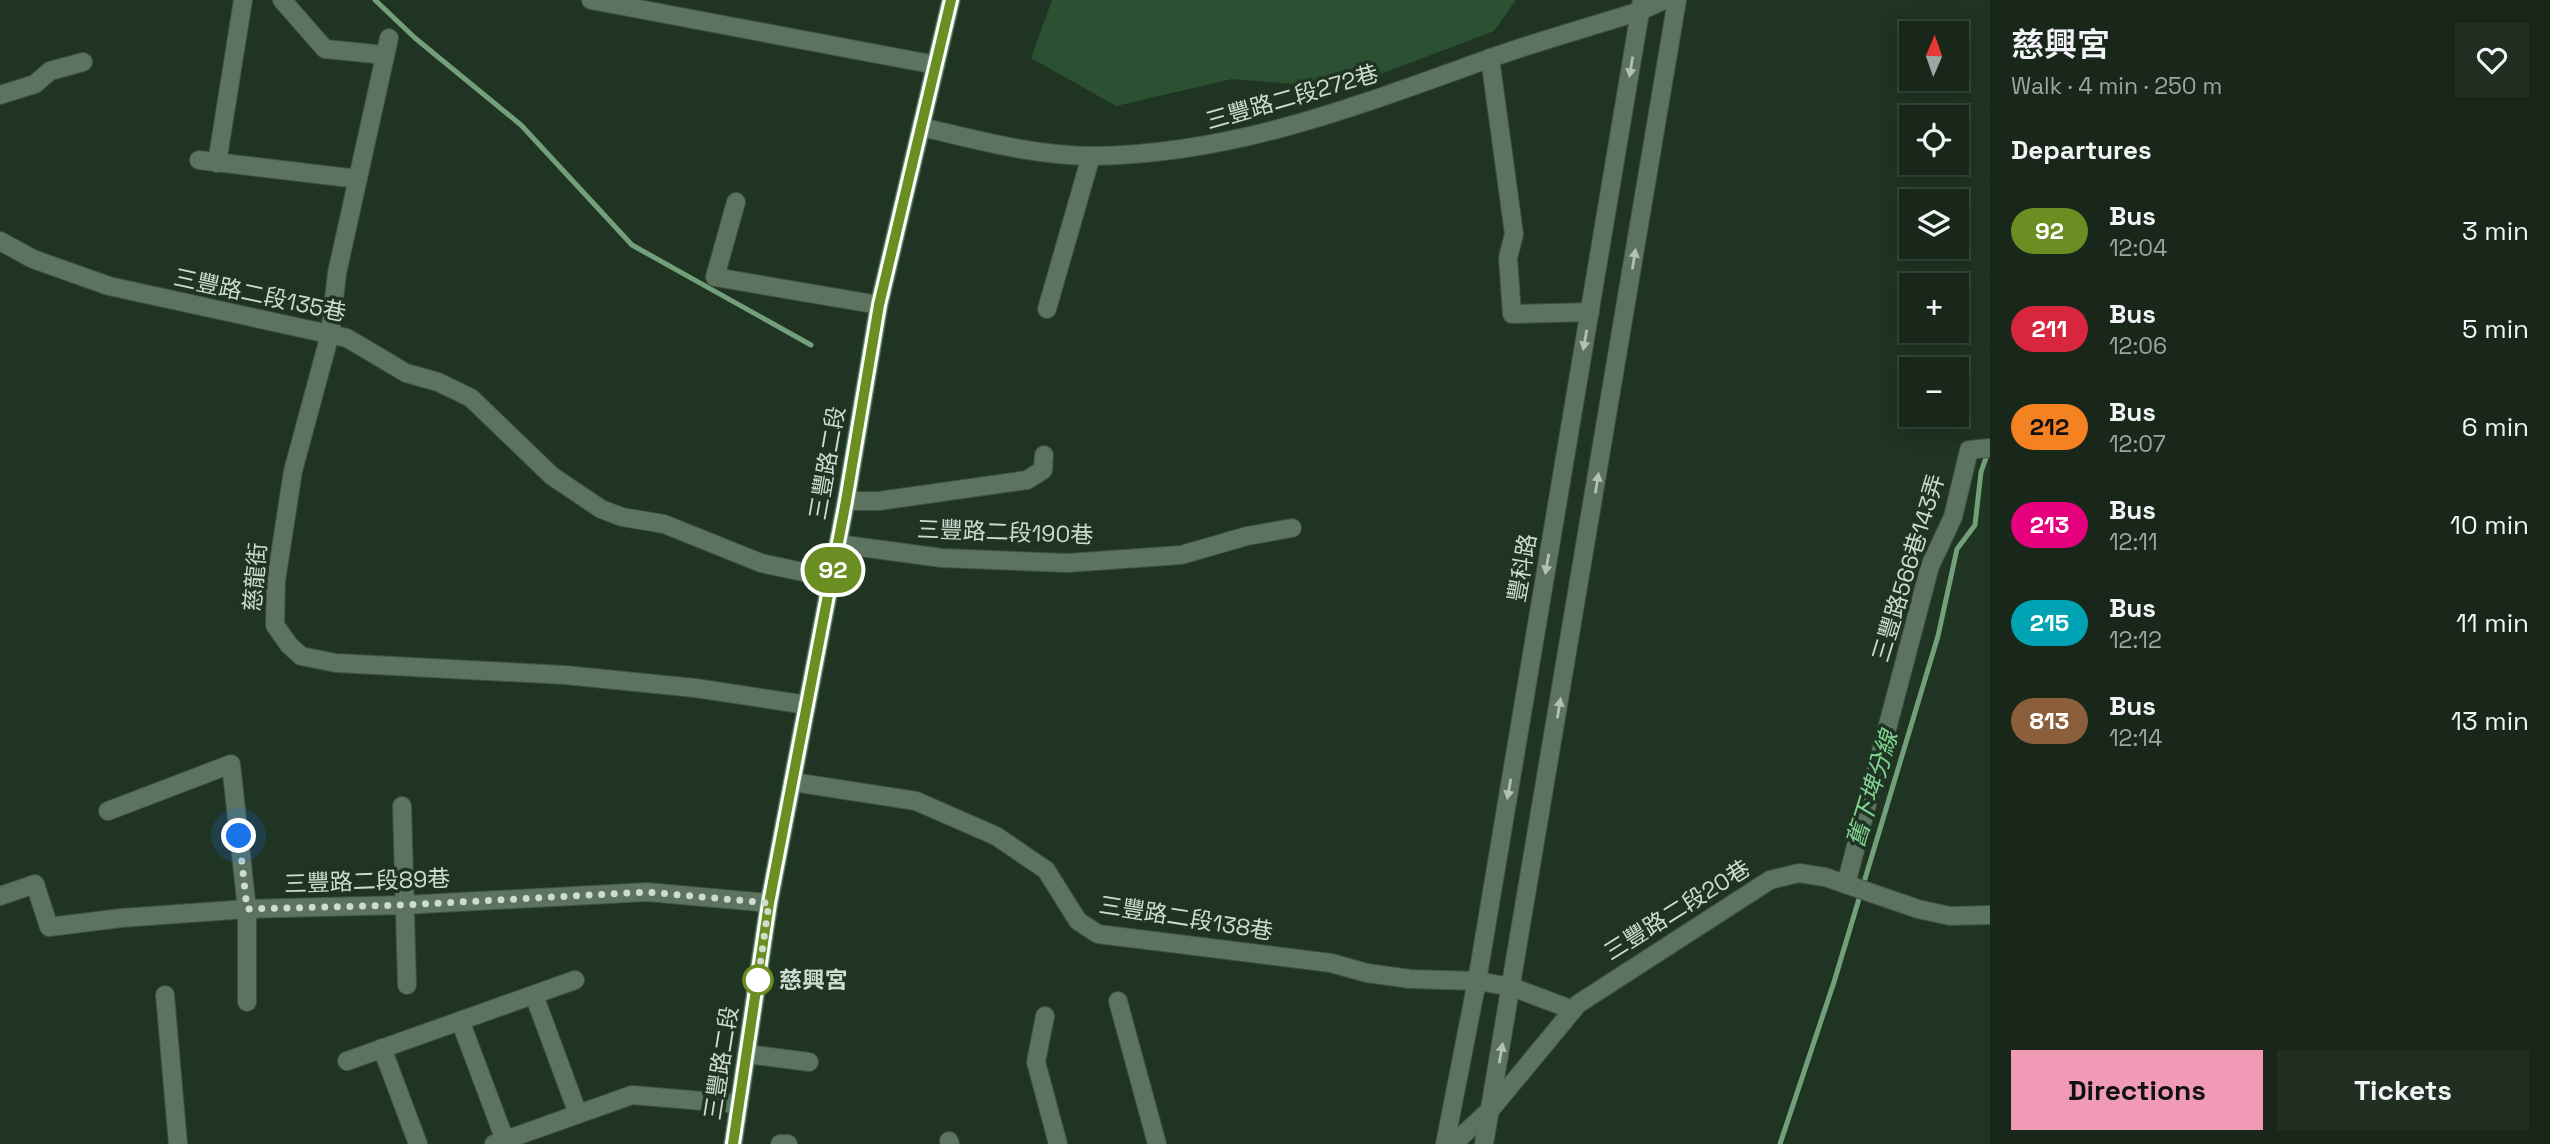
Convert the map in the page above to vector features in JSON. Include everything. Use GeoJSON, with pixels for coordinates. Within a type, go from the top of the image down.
{"type":"FeatureCollection","features":[{"type":"Feature","properties":{"kind":"main road","name":"三豐路二段"},"geometry":{"type":"LineString","coordinates":[[733,1144],[769,903],[846,501],[879,305],[951,0]]}},
{"type":"Feature","properties":{"kind":"street"},"geometry":{"type":"LineString","coordinates":[[217,163],[243,0]]}},
{"type":"Feature","properties":{"kind":"street","name":"慈龍街"},"geometry":{"type":"LineString","coordinates":[[282,0],[325,48],[387,46],[337,273],[330,334],[293,471],[276,581],[275,625],[289,645],[301,656],[374,666],[578,676],[695,688],[807,705]]}},
{"type":"Feature","properties":{"kind":"street"},"geometry":{"type":"LineString","coordinates":[[591,0],[936,65]]}},
{"type":"Feature","properties":{"kind":"street","name":"三豐路二段272巷"},"geometry":{"type":"LineString","coordinates":[[921,127],[1019,150],[1091,156],[1202,148],[1374,102],[1490,58],[1641,5],[1664,0]]}},
{"type":"Feature","properties":{"kind":"street"},"geometry":{"type":"LineString","coordinates":[[1484,1144],[1677,0]]}},
{"type":"Feature","properties":{"kind":"street","name":"豐科路"},"geometry":{"type":"LineString","coordinates":[[1445,1144],[1477,981],[1641,5]]}},
{"type":"Feature","properties":{"kind":"street"},"geometry":{"type":"LineString","coordinates":[[1490,58],[1514,234],[1508,258],[1512,314],[1590,312]]}},
{"type":"Feature","properties":{"kind":"street"},"geometry":{"type":"LineString","coordinates":[[0,95],[35,84],[50,71],[83,62]]}},
{"type":"Feature","properties":{"kind":"street"},"geometry":{"type":"LineString","coordinates":[[1047,309],[1091,156]]}},
{"type":"Feature","properties":{"kind":"street"},"geometry":{"type":"LineString","coordinates":[[199,160],[358,179]]}},
{"type":"Feature","properties":{"kind":"street"},"geometry":{"type":"LineString","coordinates":[[736,202],[715,277],[879,305]]}},
{"type":"Feature","properties":{"kind":"street","name":"三豐路二段135巷"},"geometry":{"type":"LineString","coordinates":[[0,241],[8,252],[109,286],[330,334],[355,342],[406,373],[439,382],[471,398],[552,476],[601,509],[622,517],[664,524],[761,563],[831,578]]}},
{"type":"Feature","properties":{"kind":"street","name":"三豐路566巷143弄"},"geometry":{"type":"LineString","coordinates":[[1846,884],[1930,566],[1953,517],[1969,450],[1990,448]]}},
{"type":"Feature","properties":{"kind":"street"},"geometry":{"type":"LineString","coordinates":[[846,501],[879,501],[1027,480],[1043,470],[1044,454]]}},
{"type":"Feature","properties":{"kind":"street","name":"三豐路二段190巷"},"geometry":{"type":"LineString","coordinates":[[838,544],[942,558],[1067,563],[1181,555],[1247,536],[1292,528]]}},
{"type":"Feature","properties":{"kind":"street"},"geometry":{"type":"LineString","coordinates":[[108,811],[231,764],[247,909],[247,1002]]}},
{"type":"Feature","properties":{"kind":"street","name":"三豐路二段138巷"},"geometry":{"type":"LineString","coordinates":[[793,782],[916,801],[996,836],[1046,870],[1078,921],[1098,933],[1258,956],[1331,962],[1367,973],[1409,979],[1477,981],[1512,987],[1573,1010]]}},
{"type":"Feature","properties":{"kind":"street"},"geometry":{"type":"LineString","coordinates":[[402,806],[407,985]]}},
{"type":"Feature","properties":{"kind":"street","name":"三豐路二段20巷"},"geometry":{"type":"LineString","coordinates":[[1453,1144],[1492,1108],[1573,1010],[1618,976],[1770,880],[1799,873],[1846,884],[1905,905],[1950,916],[1990,915]]}},
{"type":"Feature","properties":{"kind":"street","name":"三豐路二段89巷"},"geometry":{"type":"LineString","coordinates":[[0,896],[35,884],[49,927],[121,918],[247,909],[404,905],[647,892],[769,903]]}},
{"type":"Feature","properties":{"kind":"street"},"geometry":{"type":"LineString","coordinates":[[346,1061],[461,1023],[575,980]]}},
{"type":"Feature","properties":{"kind":"street"},"geometry":{"type":"LineString","coordinates":[[164,995],[178,1144]]}},
{"type":"Feature","properties":{"kind":"street"},"geometry":{"type":"LineString","coordinates":[[534,995],[578,1114]]}},
{"type":"Feature","properties":{"kind":"street"},"geometry":{"type":"LineString","coordinates":[[1118,1001],[1157,1144]]}},
{"type":"Feature","properties":{"kind":"street"},"geometry":{"type":"LineString","coordinates":[[1045,1016],[1036,1062],[1058,1144]]}},
{"type":"Feature","properties":{"kind":"street"},"geometry":{"type":"LineString","coordinates":[[461,1023],[499,1142],[632,1095],[740,1104]]}},
{"type":"Feature","properties":{"kind":"street"},"geometry":{"type":"LineString","coordinates":[[382,1048],[418,1144]]}},
{"type":"Feature","properties":{"kind":"street"},"geometry":{"type":"LineString","coordinates":[[747,1054],[809,1062]]}},
{"type":"Feature","properties":{"kind":"street"},"geometry":{"type":"LineString","coordinates":[[780,1144],[788,1144]]}},
{"type":"Feature","properties":{"kind":"green space"},"geometry":{"type":"Polygon","coordinates":[[[1052,0],[1516,0],[1494,31],[1344,88],[1232,79],[1116,106],[1031,58],[1052,0]]]}},
{"type":"Feature","properties":{"kind":"waterway"},"geometry":{"type":"LineString","coordinates":[[375,0],[415,38],[521,125],[632,245],[811,345]]}},
{"type":"Feature","properties":{"kind":"waterway","name":"舊下埤分線"},"geometry":{"type":"LineString","coordinates":[[1780,1144],[1834,982],[1938,636],[1957,549],[1975,525],[1981,472],[1988,452]]}},
{"type":"Feature","properties":{"kind":"bus line","name":"92"},"geometry":{"type":"LineString","coordinates":[[733,1144],[769,903],[846,501],[879,305],[951,0]]}},
{"type":"Feature","properties":{"kind":"place","name":"慈興宮"},"geometry":{"type":"Point","coordinates":[758,980]}},
{"type":"Feature","properties":{"kind":"route"},"geometry":{"type":"LineString","coordinates":[[239,836],[247,909],[404,905],[647,892],[769,903],[758,980]]}}]}
